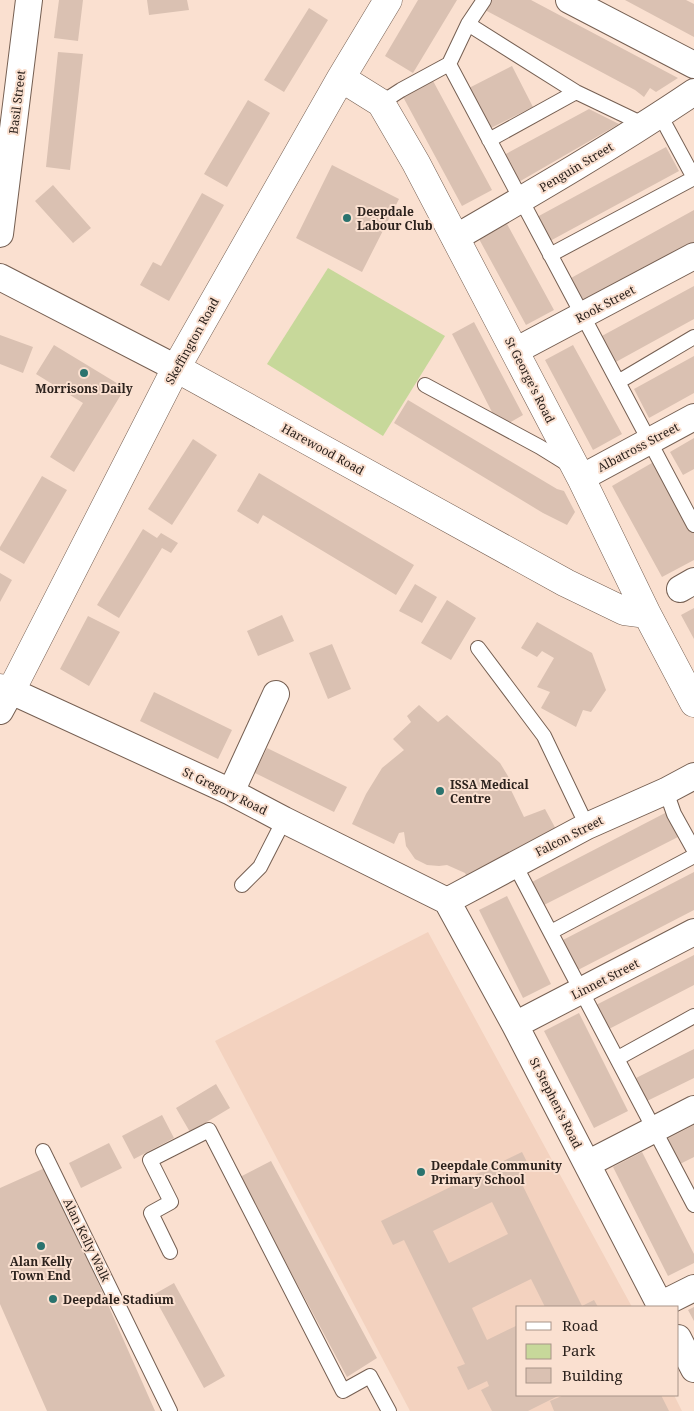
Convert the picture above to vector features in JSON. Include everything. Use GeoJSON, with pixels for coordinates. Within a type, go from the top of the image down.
{"type":"FeatureCollection","features":[{"type":"Feature","properties":{"kind":"street","name":"Basil Street"},"geometry":{"type":"LineString","coordinates":[[0,234],[8,94],[30,0]]}},
{"type":"Feature","properties":{"kind":"street","name":"Skeffington Road"},"geometry":{"type":"LineString","coordinates":[[4,697],[176,368],[340,78],[388,0]]}},
{"type":"Feature","properties":{"kind":"street"},"geometry":{"type":"LineString","coordinates":[[569,0],[694,65]]}},
{"type":"Feature","properties":{"kind":"street","name":"St George's Road"},"geometry":{"type":"LineString","coordinates":[[340,78],[381,103],[416,163],[515,351],[647,614],[694,702]]}},
{"type":"Feature","properties":{"kind":"street","name":"Penguin Street"},"geometry":{"type":"LineString","coordinates":[[456,238],[652,120],[694,92]]}},
{"type":"Feature","properties":{"kind":"street","name":"Rook Street"},"geometry":{"type":"LineString","coordinates":[[515,351],[694,256]]}},
{"type":"Feature","properties":{"kind":"street","name":"Harewood Road"},"geometry":{"type":"LineString","coordinates":[[0,277],[176,368],[566,583],[624,611],[647,614]]}},
{"type":"Feature","properties":{"kind":"street","name":"Albatross Street"},"geometry":{"type":"LineString","coordinates":[[578,474],[649,441],[694,417]]}},
{"type":"Feature","properties":{"kind":"street"},"geometry":{"type":"LineString","coordinates":[[232,792],[276,694]]}},
{"type":"Feature","properties":{"kind":"street","name":"St Gregory Road"},"geometry":{"type":"LineString","coordinates":[[4,697],[232,792],[447,901]]}},
{"type":"Feature","properties":{"kind":"street","name":"Falcon Street"},"geometry":{"type":"LineString","coordinates":[[447,901],[587,826],[666,791],[694,776]]}},
{"type":"Feature","properties":{"kind":"street","name":"St Stephen's Road"},"geometry":{"type":"LineString","coordinates":[[447,901],[515,1025],[661,1306]]}},
{"type":"Feature","properties":{"kind":"street","name":"Linnet Street"},"geometry":{"type":"LineString","coordinates":[[515,1025],[694,932]]}},
{"type":"Feature","properties":{"kind":"street"},"geometry":{"type":"LineString","coordinates":[[587,1164],[694,1109]]}},
{"type":"Feature","properties":{"kind":"street"},"geometry":{"type":"LineString","coordinates":[[661,1306],[694,1288]]}},
{"type":"Feature","properties":{"kind":"street"},"geometry":{"type":"LineString","coordinates":[[679,1340],[694,1369]]}},
{"type":"Feature","properties":{"kind":"lane"},"geometry":{"type":"LineString","coordinates":[[381,103],[449,64],[468,24],[484,0]]}},
{"type":"Feature","properties":{"kind":"lane"},"geometry":{"type":"LineString","coordinates":[[468,24],[576,92],[652,120],[694,178],[550,255]]}},
{"type":"Feature","properties":{"kind":"lane"},"geometry":{"type":"LineString","coordinates":[[449,64],[649,441],[688,501],[694,525]]}},
{"type":"Feature","properties":{"kind":"lane"},"geometry":{"type":"LineString","coordinates":[[489,140],[576,92]]}},
{"type":"Feature","properties":{"kind":"lane"},"geometry":{"type":"LineString","coordinates":[[618,382],[694,337]]}},
{"type":"Feature","properties":{"kind":"lane"},"geometry":{"type":"LineString","coordinates":[[424,385],[540,447],[578,474]]}},
{"type":"Feature","properties":{"kind":"lane"},"geometry":{"type":"LineString","coordinates":[[478,648],[544,736],[587,826]]}},
{"type":"Feature","properties":{"kind":"lane"},"geometry":{"type":"LineString","coordinates":[[666,791],[674,814],[694,850]]}},
{"type":"Feature","properties":{"kind":"lane"},"geometry":{"type":"LineString","coordinates":[[242,886],[260,867],[284,820]]}},
{"type":"Feature","properties":{"kind":"lane"},"geometry":{"type":"LineString","coordinates":[[551,932],[694,856]]}},
{"type":"Feature","properties":{"kind":"lane"},"geometry":{"type":"LineString","coordinates":[[515,864],[692,1197]]}},
{"type":"Feature","properties":{"kind":"lane"},"geometry":{"type":"LineString","coordinates":[[618,1058],[694,1016]]}},
{"type":"Feature","properties":{"kind":"lane"},"geometry":{"type":"LineString","coordinates":[[170,1252],[151,1213],[171,1202],[150,1160],[209,1130],[343,1391],[370,1376],[389,1411]]}},
{"type":"Feature","properties":{"kind":"lane","name":"Alan Kelly Walk"},"geometry":{"type":"LineString","coordinates":[[43,1151],[170,1411]]}},
{"type":"Feature","properties":{"kind":"shaded area","name":"Deepdale Community Primary School"},"geometry":{"type":"Polygon","coordinates":[[[428,932],[631,1306],[516,1306],[516,1396],[674,1396],[682,1411],[410,1411],[215,1041],[428,932]]]}},
{"type":"Feature","properties":{"kind":"green space"},"geometry":{"type":"Polygon","coordinates":[[[328,268],[445,336],[383,436],[267,364],[328,268]]]}},
{"type":"Feature","properties":{"kind":"building"},"geometry":{"type":"Polygon","coordinates":[[[59,0],[83,0],[78,41],[54,38],[59,0]]]}},
{"type":"Feature","properties":{"kind":"building"},"geometry":{"type":"Polygon","coordinates":[[[147,0],[187,0],[189,10],[149,15],[147,0]]]}},
{"type":"Feature","properties":{"kind":"building"},"geometry":{"type":"Polygon","coordinates":[[[418,0],[457,0],[413,73],[385,56],[418,0]]]}},
{"type":"Feature","properties":{"kind":"building"},"geometry":{"type":"Polygon","coordinates":[[[491,0],[531,0],[678,78],[656,92],[650,88],[644,97],[635,90],[485,10],[491,0]]]}},
{"type":"Feature","properties":{"kind":"building"},"geometry":{"type":"Polygon","coordinates":[[[625,0],[686,0],[694,4],[694,37],[625,0]]]}},
{"type":"Feature","properties":{"kind":"building"},"geometry":{"type":"Polygon","coordinates":[[[309,8],[328,20],[284,92],[264,80],[309,8]]]}},
{"type":"Feature","properties":{"kind":"building"},"geometry":{"type":"Polygon","coordinates":[[[58,52],[83,54],[70,170],[46,167],[58,52]]]}},
{"type":"Feature","properties":{"kind":"building"},"geometry":{"type":"Polygon","coordinates":[[[512,66],[533,107],[489,129],[467,89],[512,66]]]}},
{"type":"Feature","properties":{"kind":"building"},"geometry":{"type":"Polygon","coordinates":[[[432,79],[492,190],[462,206],[402,95],[432,79]]]}},
{"type":"Feature","properties":{"kind":"building"},"geometry":{"type":"Polygon","coordinates":[[[248,100],[270,113],[227,187],[204,174],[248,100]]]}},
{"type":"Feature","properties":{"kind":"building"},"geometry":{"type":"Polygon","coordinates":[[[589,109],[619,124],[517,183],[504,155],[589,109]]]}},
{"type":"Feature","properties":{"kind":"building"},"geometry":{"type":"Polygon","coordinates":[[[666,147],[679,171],[550,241],[537,217],[666,147]]]}},
{"type":"Feature","properties":{"kind":"building","name":"Deepdale Labour Club"},"geometry":{"type":"Polygon","coordinates":[[[332,165],[399,199],[362,272],[296,238],[332,165]]]}},
{"type":"Feature","properties":{"kind":"building"},"geometry":{"type":"Polygon","coordinates":[[[53,185],[91,228],[73,243],[35,201],[53,185]]]}},
{"type":"Feature","properties":{"kind":"building"},"geometry":{"type":"Polygon","coordinates":[[[202,193],[224,205],[169,301],[140,285],[153,262],[161,266],[202,193]]]}},
{"type":"Feature","properties":{"kind":"building"},"geometry":{"type":"Polygon","coordinates":[[[694,210],[694,243],[584,304],[571,278],[694,210]]]}},
{"type":"Feature","properties":{"kind":"building"},"geometry":{"type":"Polygon","coordinates":[[[507,224],[554,310],[526,325],[479,239],[507,224]]]}},
{"type":"Feature","properties":{"kind":"building"},"geometry":{"type":"Polygon","coordinates":[[[694,286],[694,319],[614,363],[600,337],[694,286]]]}},
{"type":"Feature","properties":{"kind":"building"},"geometry":{"type":"Polygon","coordinates":[[[474,322],[523,415],[509,423],[494,416],[452,334],[474,322]]]}},
{"type":"Feature","properties":{"kind":"building"},"geometry":{"type":"Polygon","coordinates":[[[0,335],[33,347],[23,373],[0,364],[0,335]]]}},
{"type":"Feature","properties":{"kind":"building"},"geometry":{"type":"Polygon","coordinates":[[[54,345],[125,388],[74,472],[50,457],[83,403],[36,374],[54,345]]]}},
{"type":"Feature","properties":{"kind":"building"},"geometry":{"type":"Polygon","coordinates":[[[573,345],[622,434],[593,450],[545,360],[573,345]]]}},
{"type":"Feature","properties":{"kind":"building"},"geometry":{"type":"Polygon","coordinates":[[[694,356],[694,393],[649,418],[634,389],[694,356]]]}},
{"type":"Feature","properties":{"kind":"building"},"geometry":{"type":"Polygon","coordinates":[[[408,400],[557,489],[564,491],[575,512],[567,525],[543,513],[394,423],[408,400]]]}},
{"type":"Feature","properties":{"kind":"building"},"geometry":{"type":"Polygon","coordinates":[[[694,438],[694,469],[683,475],[670,452],[694,438]]]}},
{"type":"Feature","properties":{"kind":"building"},"geometry":{"type":"Polygon","coordinates":[[[193,439],[217,455],[172,525],[148,509],[193,439]]]}},
{"type":"Feature","properties":{"kind":"building"},"geometry":{"type":"Polygon","coordinates":[[[657,460],[694,529],[694,560],[662,577],[612,486],[657,460]]]}},
{"type":"Feature","properties":{"kind":"building"},"geometry":{"type":"Polygon","coordinates":[[[259,473],[414,565],[396,595],[263,515],[258,524],[237,511],[259,473]]]}},
{"type":"Feature","properties":{"kind":"building"},"geometry":{"type":"Polygon","coordinates":[[[42,476],[67,490],[24,564],[0,550],[0,547],[42,476]]]}},
{"type":"Feature","properties":{"kind":"building"},"geometry":{"type":"Polygon","coordinates":[[[143,529],[157,538],[161,533],[178,543],[171,553],[162,548],[119,618],[97,605],[143,529]]]}},
{"type":"Feature","properties":{"kind":"building"},"geometry":{"type":"Polygon","coordinates":[[[0,573],[12,580],[0,602],[0,573]]]}},
{"type":"Feature","properties":{"kind":"building"},"geometry":{"type":"Polygon","coordinates":[[[415,584],[437,597],[422,623],[399,611],[415,584]]]}},
{"type":"Feature","properties":{"kind":"building"},"geometry":{"type":"Polygon","coordinates":[[[447,600],[476,618],[451,660],[421,643],[447,600]]]}},
{"type":"Feature","properties":{"kind":"building"},"geometry":{"type":"Polygon","coordinates":[[[694,608],[694,639],[681,615],[694,608]]]}},
{"type":"Feature","properties":{"kind":"building"},"geometry":{"type":"Polygon","coordinates":[[[282,615],[294,641],[258,656],[247,631],[282,615]]]}},
{"type":"Feature","properties":{"kind":"building"},"geometry":{"type":"Polygon","coordinates":[[[88,616],[120,632],[89,686],[60,669],[88,616]]]}},
{"type":"Feature","properties":{"kind":"building"},"geometry":{"type":"Polygon","coordinates":[[[537,622],[592,653],[606,690],[591,712],[583,710],[576,727],[541,708],[550,692],[537,687],[554,658],[542,651],[537,657],[521,648],[537,622]]]}},
{"type":"Feature","properties":{"kind":"building"},"geometry":{"type":"Polygon","coordinates":[[[332,644],[351,689],[328,699],[309,653],[332,644]]]}},
{"type":"Feature","properties":{"kind":"building"},"geometry":{"type":"Polygon","coordinates":[[[154,692],[232,730],[218,759],[140,721],[154,692]]]}},
{"type":"Feature","properties":{"kind":"building","name":"ISSA Medical Centre"},"geometry":{"type":"Polygon","coordinates":[[[419,705],[438,722],[447,715],[500,763],[514,786],[510,788],[524,817],[545,809],[558,833],[469,881],[465,873],[447,865],[427,865],[415,859],[406,846],[404,832],[399,833],[394,844],[352,824],[366,794],[382,768],[404,750],[393,739],[411,722],[407,716],[419,705]]]}},
{"type":"Feature","properties":{"kind":"building"},"geometry":{"type":"Polygon","coordinates":[[[267,748],[347,787],[334,812],[255,773],[267,748]]]}},
{"type":"Feature","properties":{"kind":"building"},"geometry":{"type":"Polygon","coordinates":[[[667,812],[680,836],[544,905],[532,882],[667,812]]]}},
{"type":"Feature","properties":{"kind":"building"},"geometry":{"type":"Polygon","coordinates":[[[694,872],[694,910],[578,970],[563,940],[694,872]]]}},
{"type":"Feature","properties":{"kind":"building"},"geometry":{"type":"Polygon","coordinates":[[[507,896],[551,984],[523,998],[479,910],[507,896]]]}},
{"type":"Feature","properties":{"kind":"building"},"geometry":{"type":"Polygon","coordinates":[[[694,955],[694,985],[609,1029],[596,1005],[694,955]]]}},
{"type":"Feature","properties":{"kind":"building"},"geometry":{"type":"Polygon","coordinates":[[[579,1013],[628,1111],[594,1128],[544,1031],[579,1013]]]}},
{"type":"Feature","properties":{"kind":"building"},"geometry":{"type":"Polygon","coordinates":[[[694,1049],[694,1078],[647,1101],[636,1078],[694,1049]]]}},
{"type":"Feature","properties":{"kind":"building"},"geometry":{"type":"Polygon","coordinates":[[[216,1084],[230,1108],[190,1132],[176,1108],[216,1084]]]}},
{"type":"Feature","properties":{"kind":"building"},"geometry":{"type":"Polygon","coordinates":[[[162,1115],[174,1138],[134,1159],[122,1136],[162,1115]]]}},
{"type":"Feature","properties":{"kind":"building"},"geometry":{"type":"Polygon","coordinates":[[[694,1125],[694,1157],[680,1164],[667,1139],[694,1125]]]}},
{"type":"Feature","properties":{"kind":"building"},"geometry":{"type":"Polygon","coordinates":[[[109,1143],[122,1168],[81,1188],[69,1163],[109,1143]]]}},
{"type":"Feature","properties":{"kind":"building"},"geometry":{"type":"Polygon","coordinates":[[[522,1152],[531,1170],[518,1176],[582,1306],[544,1306],[531,1279],[472,1308],[487,1340],[516,1326],[516,1396],[558,1396],[528,1411],[492,1411],[481,1390],[489,1386],[487,1381],[468,1390],[457,1367],[465,1364],[404,1240],[393,1245],[381,1221],[522,1152]],[[492,1202],[433,1231],[449,1263],[508,1234],[492,1202]]]}},
{"type":"Feature","properties":{"kind":"building"},"geometry":{"type":"Polygon","coordinates":[[[642,1152],[694,1254],[694,1263],[668,1276],[613,1167],[642,1152]]]}},
{"type":"Feature","properties":{"kind":"building"},"geometry":{"type":"Polygon","coordinates":[[[271,1161],[377,1358],[347,1377],[240,1177],[271,1161]]]}},
{"type":"Feature","properties":{"kind":"building","name":"Deepdale Stadium"},"geometry":{"type":"Polygon","coordinates":[[[47,1167],[155,1411],[47,1411],[0,1304],[0,1188],[47,1167]]]}},
{"type":"Feature","properties":{"kind":"building"},"geometry":{"type":"Polygon","coordinates":[[[174,1283],[225,1376],[204,1388],[153,1295],[174,1283]]]}},
{"type":"Feature","properties":{"kind":"building"},"geometry":{"type":"Polygon","coordinates":[[[594,1300],[597,1306],[582,1306],[594,1300]]]}},
{"type":"Feature","properties":{"kind":"building"},"geometry":{"type":"Polygon","coordinates":[[[694,1307],[694,1321],[688,1310],[694,1307]]]}},
{"type":"Feature","properties":{"kind":"building"},"geometry":{"type":"Polygon","coordinates":[[[562,1396],[662,1396],[669,1411],[554,1411],[550,1401],[562,1396]]]}},
{"type":"Feature","properties":{"kind":"place","name":"Deepdale Labour Club"},"geometry":{"type":"Point","coordinates":[347,218]}},
{"type":"Feature","properties":{"kind":"place","name":"Morrisons Daily"},"geometry":{"type":"Point","coordinates":[84,373]}},
{"type":"Feature","properties":{"kind":"place","name":"ISSA Medical Centre"},"geometry":{"type":"Point","coordinates":[440,791]}},
{"type":"Feature","properties":{"kind":"place","name":"Deepdale Community Primary School"},"geometry":{"type":"Point","coordinates":[421,1172]}},
{"type":"Feature","properties":{"kind":"place","name":"Alan Kelly Town End"},"geometry":{"type":"Point","coordinates":[41,1246]}},
{"type":"Feature","properties":{"kind":"place","name":"Deepdale Stadium"},"geometry":{"type":"Point","coordinates":[53,1299]}}]}
